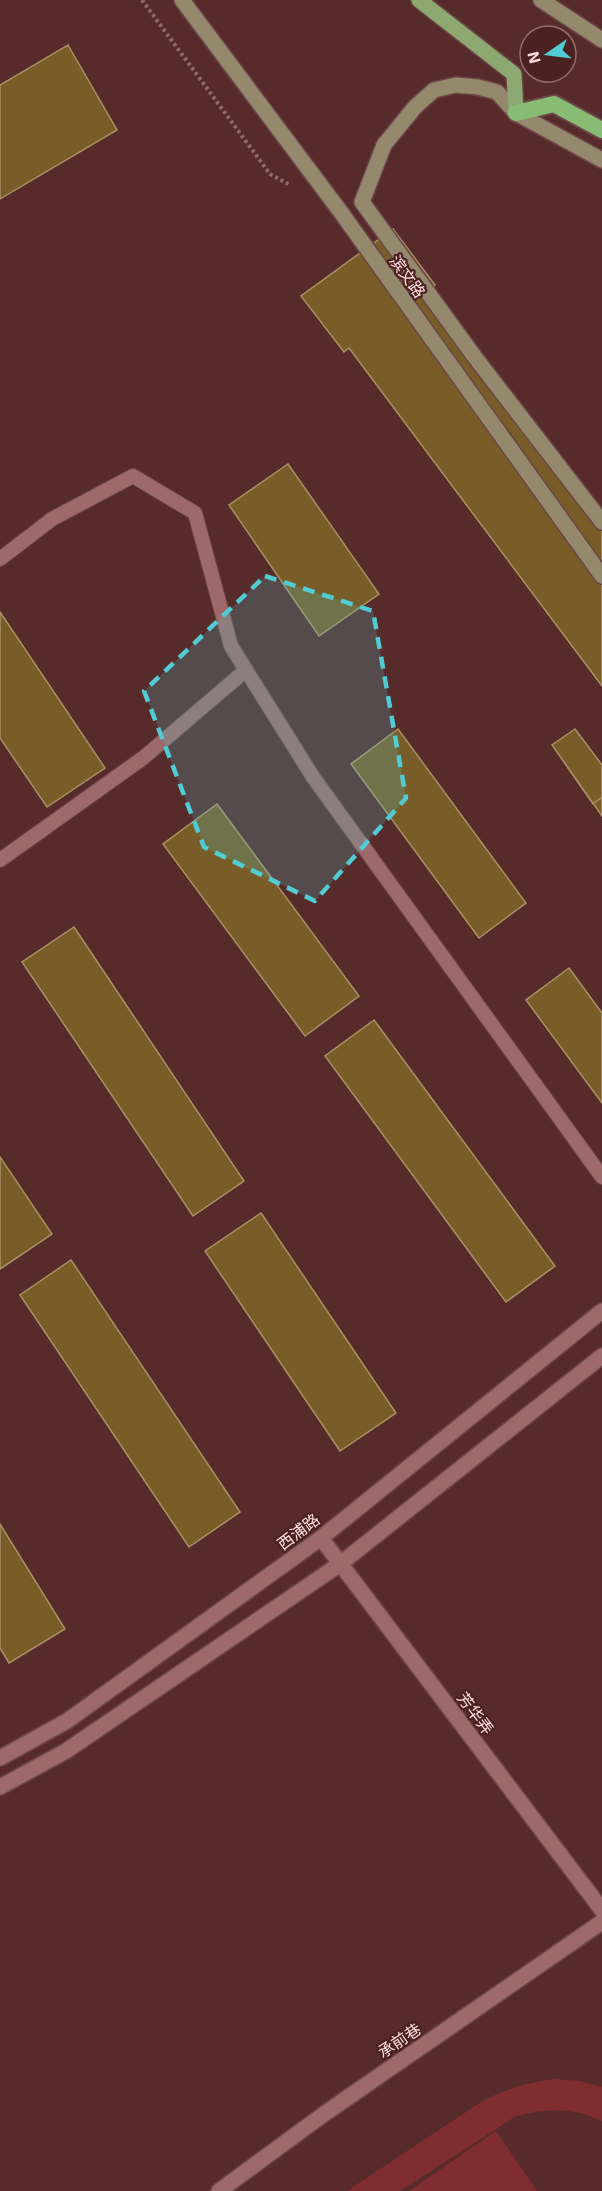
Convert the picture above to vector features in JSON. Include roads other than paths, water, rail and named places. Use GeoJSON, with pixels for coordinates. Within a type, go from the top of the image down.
{"type":"FeatureCollection","features":[{"type":"Feature","properties":{"kind":"highway"},"geometry":{"type":"LineString","coordinates":[[516,113],[554,104],[602,130]]}},
{"type":"Feature","properties":{"kind":"main road","name":"滨文路"},"geometry":{"type":"LineString","coordinates":[[182,0],[340,212],[602,576]]}},
{"type":"Feature","properties":{"kind":"main road"},"geometry":{"type":"LineString","coordinates":[[419,0],[514,74],[516,113]]}},
{"type":"Feature","properties":{"kind":"main road"},"geometry":{"type":"LineString","coordinates":[[541,0],[602,40]]}},
{"type":"Feature","properties":{"kind":"main road"},"geometry":{"type":"LineString","coordinates":[[602,160],[516,113],[497,93],[478,87],[456,85],[434,90],[415,108],[384,145],[362,202],[474,356],[602,522]]}},
{"type":"Feature","properties":{"kind":"street","name":"西浦路"},"geometry":{"type":"LineString","coordinates":[[0,1758],[67,1721],[321,1538],[602,1311]]}},
{"type":"Feature","properties":{"kind":"street"},"geometry":{"type":"LineString","coordinates":[[0,1787],[66,1751],[340,1564],[602,1356]]}},
{"type":"Feature","properties":{"kind":"street","name":"芳华弄"},"geometry":{"type":"LineString","coordinates":[[321,1538],[602,1910]]}},
{"type":"Feature","properties":{"kind":"street","name":"承前巷"},"geometry":{"type":"LineString","coordinates":[[219,2191],[324,2114],[602,1922]]}},
{"type":"Feature","properties":{"kind":"lane"},"geometry":{"type":"LineString","coordinates":[[0,559],[52,519],[133,476],[195,513],[231,646],[313,777],[602,1177]]}},
{"type":"Feature","properties":{"kind":"lane"},"geometry":{"type":"LineString","coordinates":[[0,860],[143,758],[246,670]]}}]}
